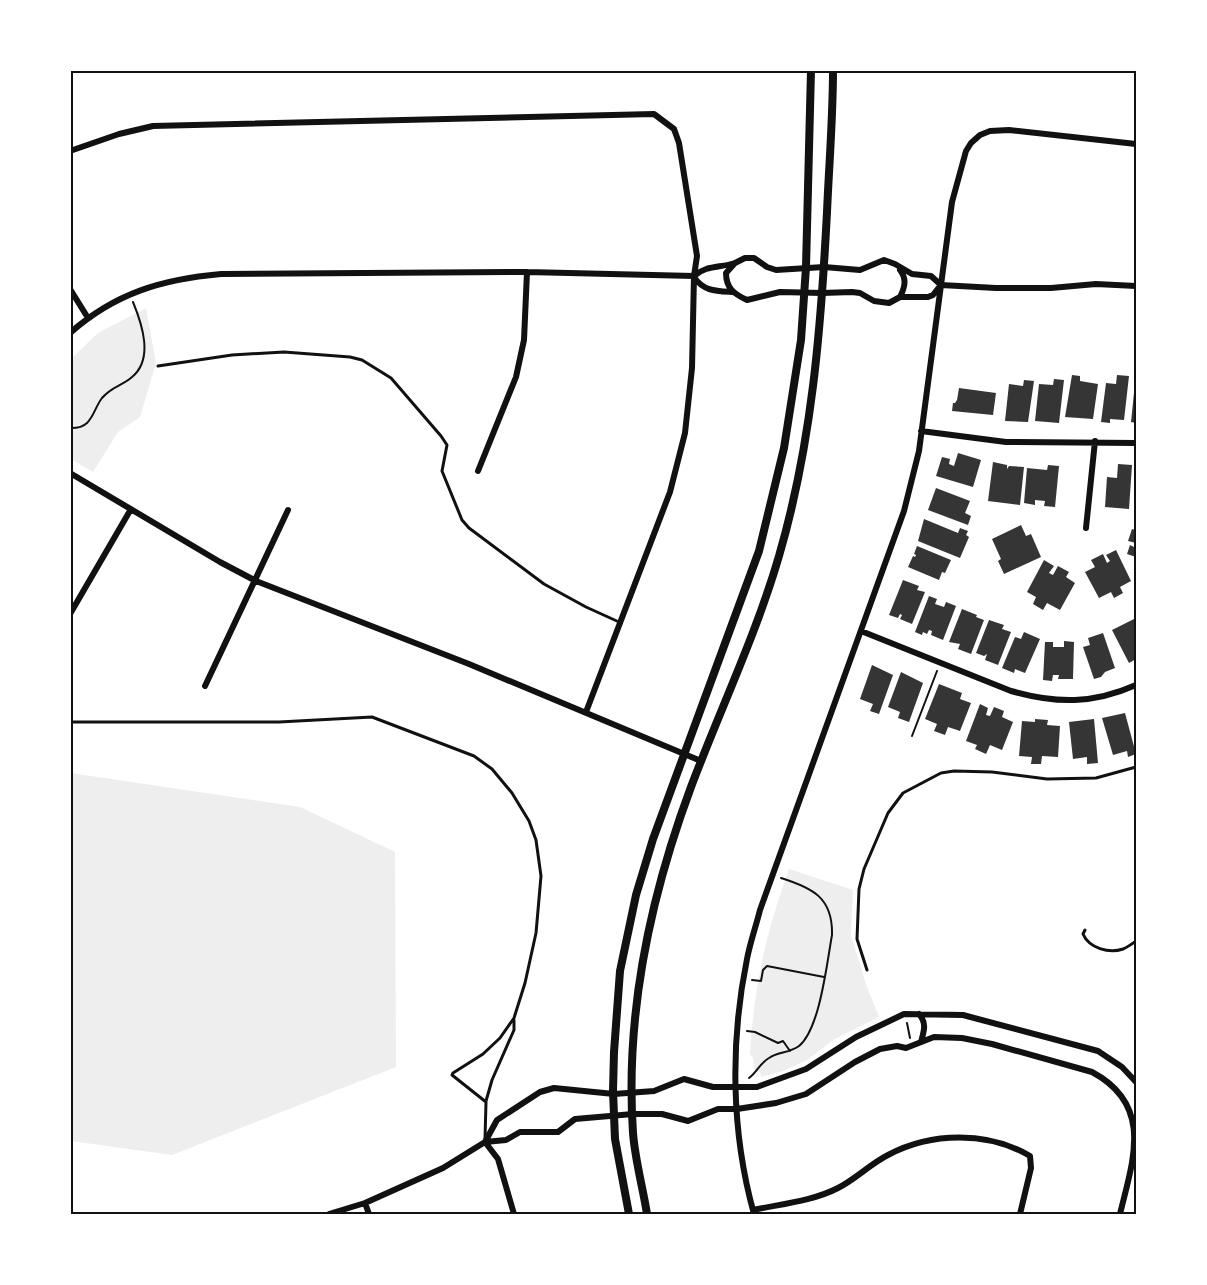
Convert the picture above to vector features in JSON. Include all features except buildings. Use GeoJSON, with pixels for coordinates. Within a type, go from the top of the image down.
{"type":"FeatureCollection","features":[{"type":"Feature","properties":{"kind":"street"},"geometry":{"type":"LineString","coordinates":[[629,1215],[615,1139],[614,1115],[614,1052],[622,960],[636,895],[652,839],[759,551],[784,448],[797,361],[806,267],[811,70]]}},
{"type":"Feature","properties":{"kind":"street"},"geometry":{"type":"LineString","coordinates":[[647,1215],[633,1135],[639,971],[671,846],[701,761],[752,638],[779,558],[804,453],[814,388],[824,267],[833,70]]}},
{"type":"Feature","properties":{"kind":"street"},"geometry":{"type":"LineString","coordinates":[[70,151],[153,126],[654,114],[674,129],[679,143],[697,256],[694,276],[692,368],[685,433],[670,492],[586,712]]}},
{"type":"Feature","properties":{"kind":"street"},"geometry":{"type":"LineString","coordinates":[[1020,1215],[1031,1168],[1030,1156],[1002,1144],[963,1138],[933,1139],[909,1145],[887,1155],[841,1187],[825,1194],[754,1212],[737,1109],[737,1031],[747,957],[757,920],[904,511],[919,451],[951,202],[966,151],[980,135],[990,131],[1009,130],[1137,144]]}},
{"type":"Feature","properties":{"kind":"street"},"geometry":{"type":"LineString","coordinates":[[70,333],[88,318],[130,294],[162,282],[189,276],[220,274],[527,272],[694,276],[707,267],[722,267],[750,258],[776,270],[824,267],[860,270],[884,260],[912,274],[931,276],[941,285],[996,288],[1051,288],[1096,284],[1137,286]]}},
{"type":"Feature","properties":{"kind":"street"},"geometry":{"type":"LineString","coordinates":[[732,292],[726,281],[726,273],[735,263]]}},
{"type":"Feature","properties":{"kind":"street"},"geometry":{"type":"LineString","coordinates":[[898,267],[905,279],[904,290],[900,297]]}},
{"type":"Feature","properties":{"kind":"street"},"geometry":{"type":"LineString","coordinates":[[478,471],[516,377],[524,340],[527,272]]}},
{"type":"Feature","properties":{"kind":"street"},"geometry":{"type":"LineString","coordinates":[[694,276],[699,285],[704,288],[732,292],[747,300],[780,292],[860,293],[881,303],[889,303],[900,297],[928,297],[933,295],[941,285]]}},
{"type":"Feature","properties":{"kind":"street"},"geometry":{"type":"LineString","coordinates":[[70,289],[88,318]]}},
{"type":"Feature","properties":{"kind":"street"},"geometry":{"type":"LineString","coordinates":[[921,431],[1006,442],[1137,442]]}},
{"type":"Feature","properties":{"kind":"street"},"geometry":{"type":"LineString","coordinates":[[1086,528],[1095,441]]}},
{"type":"Feature","properties":{"kind":"street"},"geometry":{"type":"LineString","coordinates":[[70,473],[256,581],[469,664],[701,761]]}},
{"type":"Feature","properties":{"kind":"street"},"geometry":{"type":"LineString","coordinates":[[70,614],[130,509]]}},
{"type":"Feature","properties":{"kind":"street"},"geometry":{"type":"LineString","coordinates":[[205,686],[288,510]]}},
{"type":"Feature","properties":{"kind":"street"},"geometry":{"type":"LineString","coordinates":[[861,631],[1031,697],[1058,700],[1096,699],[1137,685]]}},
{"type":"Feature","properties":{"kind":"street"},"geometry":{"type":"LineString","coordinates":[[485,1142],[497,1120],[540,1092],[554,1089],[614,1094],[660,1090],[684,1079],[713,1087],[757,1087],[796,1074],[855,1037],[887,1023],[895,1016],[906,1013],[963,1015],[1098,1052],[1122,1066],[1137,1083]]}},
{"type":"Feature","properties":{"kind":"street"},"geometry":{"type":"LineString","coordinates":[[919,1014],[924,1020],[925,1028],[921,1042]]}},
{"type":"Feature","properties":{"kind":"street"},"geometry":{"type":"LineString","coordinates":[[329,1215],[366,1203],[443,1168],[485,1142],[506,1140],[520,1132],[558,1132],[575,1119],[662,1114],[688,1121],[718,1109],[737,1109],[776,1103],[806,1094],[855,1062],[880,1049],[911,1047],[926,1039],[942,1036],[992,1044],[1092,1072],[1110,1083],[1125,1100],[1134,1123],[1135,1135],[1133,1161],[1120,1215]]}},
{"type":"Feature","properties":{"kind":"street"},"geometry":{"type":"LineString","coordinates":[[485,1142],[498,1159],[514,1215]]}},
{"type":"Feature","properties":{"kind":"street"},"geometry":{"type":"LineString","coordinates":[[366,1203],[369,1215]]}},
{"type":"Feature","properties":{"kind":"lane"},"geometry":{"type":"LineString","coordinates":[[158,366],[232,355],[284,352],[362,360],[391,378],[447,445],[442,471],[462,520],[469,528],[544,584],[621,623]]}},
{"type":"Feature","properties":{"kind":"lane"},"geometry":{"type":"LineString","coordinates":[[70,722],[279,722],[372,717],[474,756],[492,769],[512,793],[529,821],[536,840],[541,876],[536,933],[525,983],[514,1018],[514,1030],[492,1080],[486,1102],[485,1142]]}},
{"type":"Feature","properties":{"kind":"lane"},"geometry":{"type":"LineString","coordinates":[[867,970],[856,939],[859,888],[864,869],[888,813],[903,794],[941,773],[954,771],[992,772],[1047,779],[1096,778],[1137,767]]}},
{"type":"Feature","properties":{"kind":"lane"},"geometry":{"type":"LineString","coordinates":[[1085,930],[1083,934],[1088,942],[1095,947],[1109,951],[1122,950],[1137,941]]}},
{"type":"Feature","properties":{"kind":"lane"},"geometry":{"type":"LineString","coordinates":[[486,1102],[453,1075],[453,1072],[483,1054],[500,1038],[514,1018]]}},
{"type":"Feature","properties":{"kind":"path"},"geometry":{"type":"LineString","coordinates":[[70,428],[85,424],[93,418],[101,400],[114,386],[131,378],[139,369],[145,348],[138,313],[130,294]]}},
{"type":"Feature","properties":{"kind":"path"},"geometry":{"type":"LineString","coordinates":[[912,736],[940,663]]}},
{"type":"Feature","properties":{"kind":"path"},"geometry":{"type":"LineString","coordinates":[[736,1086],[756,1074],[770,1056],[799,1046],[812,1030],[832,935],[829,910],[814,891],[773,875]]}},
{"type":"Feature","properties":{"kind":"path"},"geometry":{"type":"LineString","coordinates":[[744,978],[761,981],[763,970],[767,966],[824,977]]}},
{"type":"Feature","properties":{"kind":"path"},"geometry":{"type":"LineString","coordinates":[[906,1013],[911,1047]]}},
{"type":"Feature","properties":{"kind":"path"},"geometry":{"type":"LineString","coordinates":[[737,1031],[755,1032],[778,1042],[783,1041],[790,1051]]}},
{"type":"Feature","properties":{"kind":"shaded area"},"geometry":{"type":"Polygon","coordinates":[[[146,308],[156,363],[140,417],[118,432],[93,472],[71,459],[71,359],[98,333],[146,308]]]}},
{"type":"Feature","properties":{"kind":"shaded area"},"geometry":{"type":"Polygon","coordinates":[[[71,773],[300,807],[395,852],[396,1067],[172,1155],[71,1141],[71,773]]]}},
{"type":"Feature","properties":{"kind":"shaded area"},"geometry":{"type":"Polygon","coordinates":[[[789,869],[853,890],[851,935],[879,1017],[833,1040],[807,1060],[783,1071],[761,1077],[761,1074],[754,1069],[753,1058],[750,1054],[758,982],[774,915],[789,869]]]}}]}
